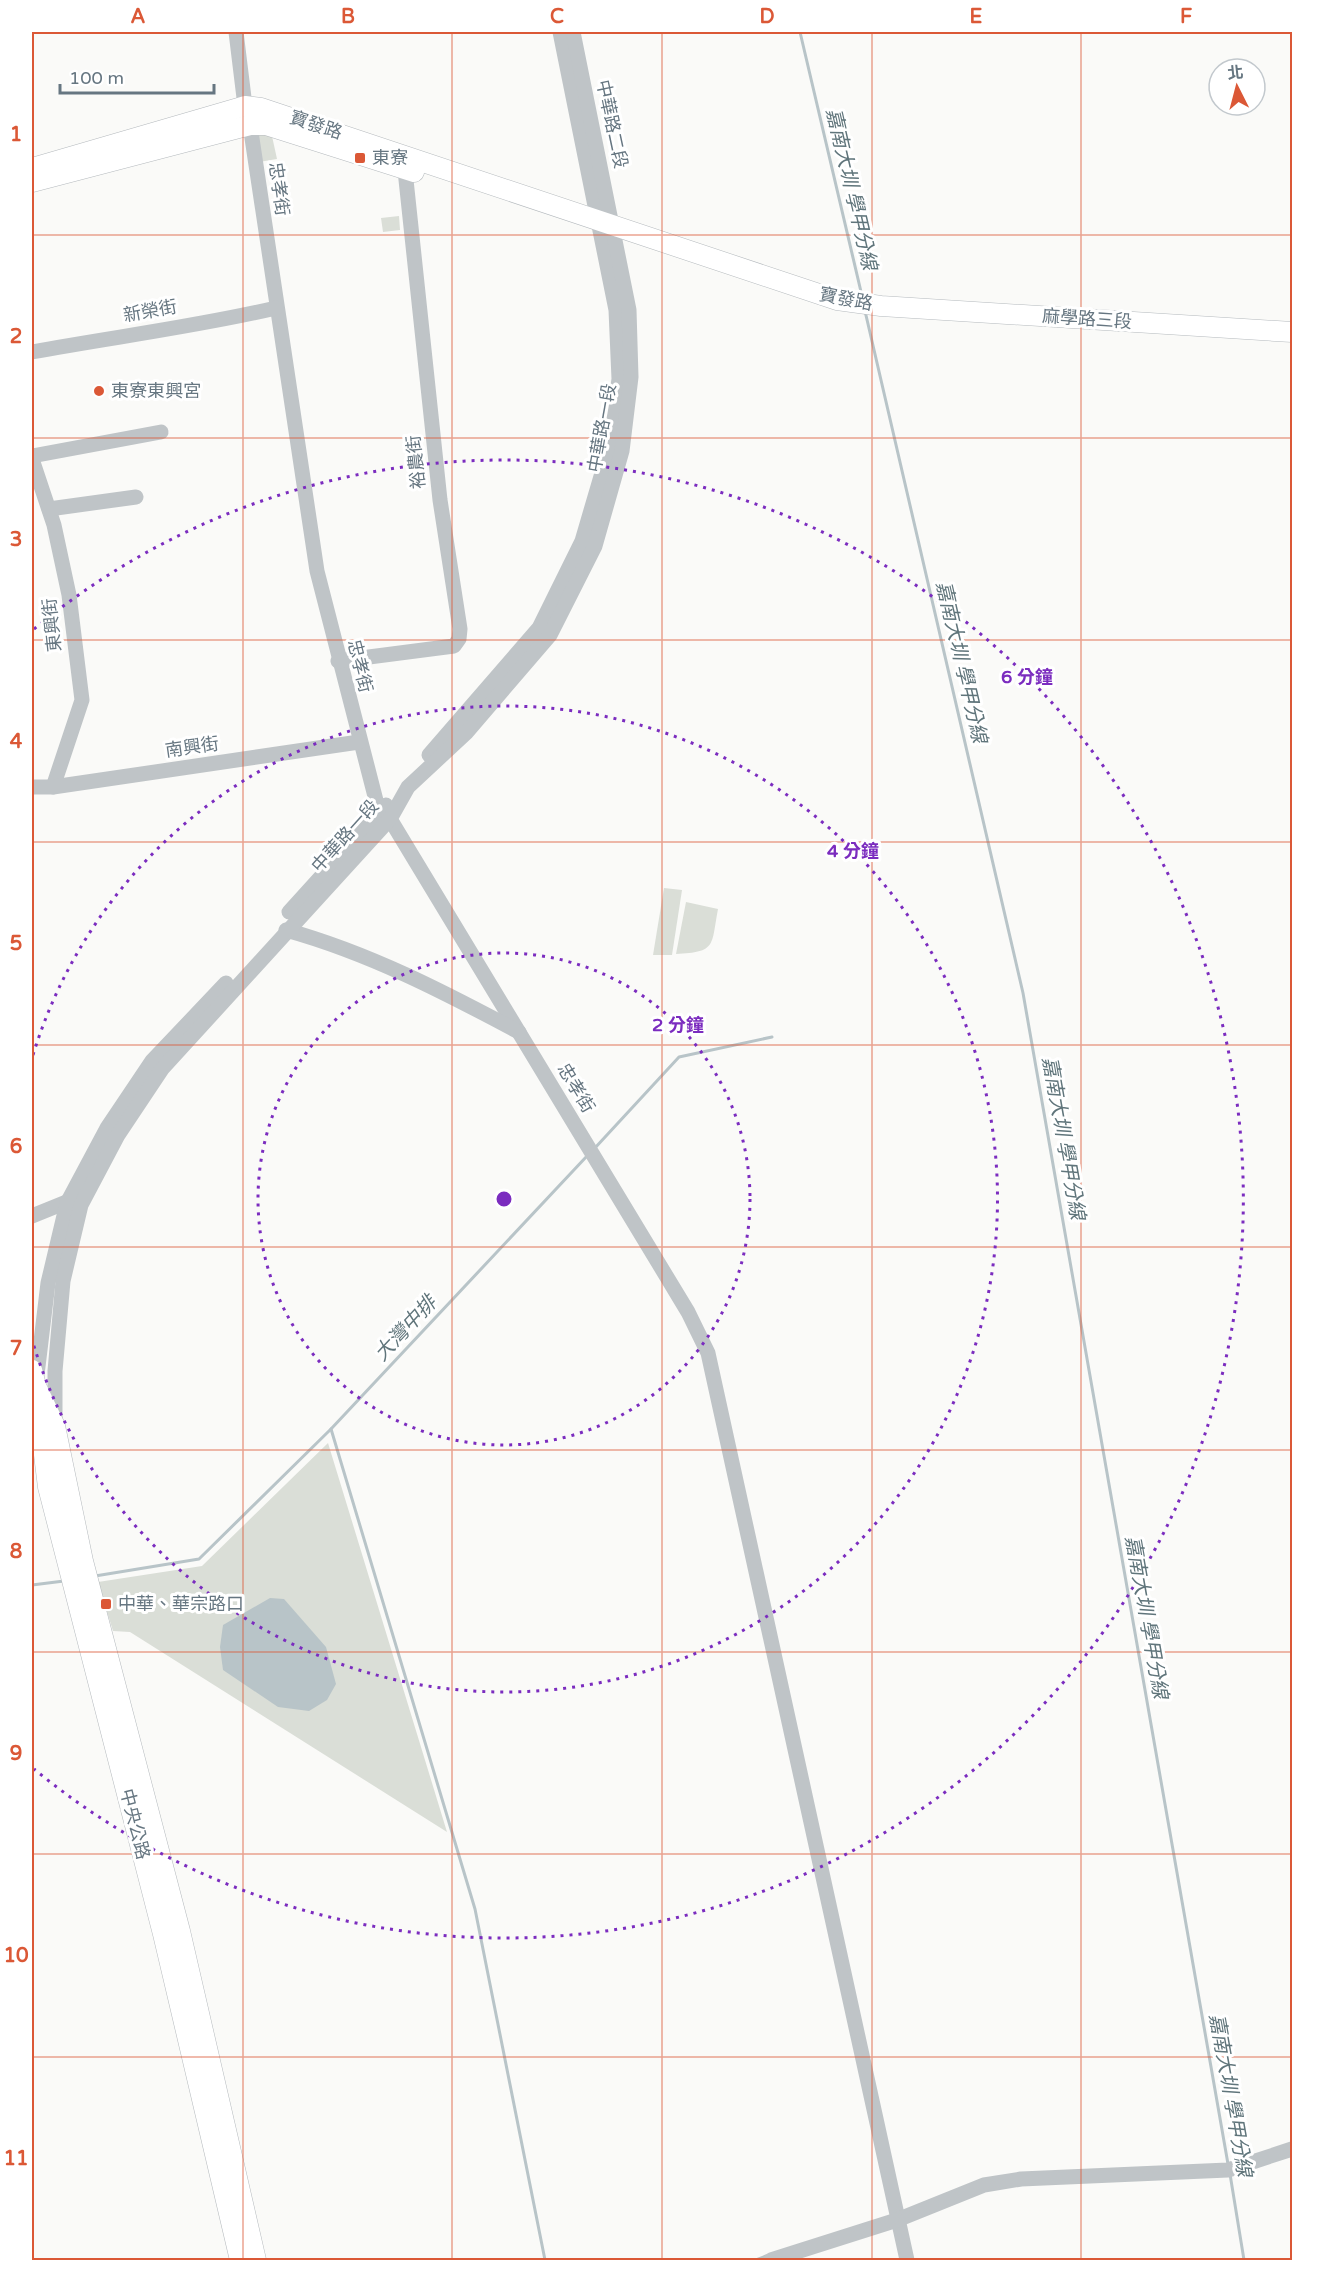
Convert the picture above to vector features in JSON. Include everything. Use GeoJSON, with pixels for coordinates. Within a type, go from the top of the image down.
{"type":"FeatureCollection","features":[{"type":"Feature","properties":{"kind":"main road","name":"寶發路"},"geometry":{"type":"LineString","coordinates":[[32,182],[248,116],[261,108],[305,121],[404,162],[608,229],[837,300],[881,306]]}},
{"type":"Feature","properties":{"kind":"main road","name":"寶發路"},"geometry":{"type":"LineString","coordinates":[[32,168],[248,116]]}},
{"type":"Feature","properties":{"kind":"main road","name":"麻學路三段"},"geometry":{"type":"LineString","coordinates":[[881,306],[1293,332]]}},
{"type":"Feature","properties":{"kind":"main road","name":"中央公路"},"geometry":{"type":"LineString","coordinates":[[34,1378],[55,1426],[83,1561],[180,1931],[256,2260]]}},
{"type":"Feature","properties":{"kind":"main road","name":"中央公路"},"geometry":{"type":"LineString","coordinates":[[34,1378],[48,1487],[163,1934],[240,2260]]}},
{"type":"Feature","properties":{"kind":"street","name":"忠孝街"},"geometry":{"type":"LineString","coordinates":[[236,32],[317,571],[359,742],[384,816],[594,1155],[688,1312],[708,1353],[777,1658],[907,2260]]}},
{"type":"Feature","properties":{"kind":"street","name":"中華路二段"},"geometry":{"type":"LineString","coordinates":[[560,32],[608,229]]}},
{"type":"Feature","properties":{"kind":"street","name":"中華路二段"},"geometry":{"type":"LineString","coordinates":[[573,32],[608,229]]}},
{"type":"Feature","properties":{"kind":"street","name":"裕農街"},"geometry":{"type":"LineString","coordinates":[[339,661],[454,646],[459,639],[460,629],[440,500],[404,162]]}},
{"type":"Feature","properties":{"kind":"street","name":"中華路一段"},"geometry":{"type":"LineString","coordinates":[[55,1426],[55,1371],[63,1281],[86,1192],[118,1135],[162,1069],[384,816],[539,628],[582,541],[609,449],[619,379],[616,310],[608,229]]}},
{"type":"Feature","properties":{"kind":"street","name":"新榮街"},"geometry":{"type":"LineString","coordinates":[[32,352],[193,323],[224,320],[276,308]]}},
{"type":"Feature","properties":{"kind":"street"},"geometry":{"type":"LineString","coordinates":[[32,458],[161,432]]}},
{"type":"Feature","properties":{"kind":"street","name":"東興街"},"geometry":{"type":"LineString","coordinates":[[32,458],[49,509],[71,603],[81,700],[53,787]]}},
{"type":"Feature","properties":{"kind":"street"},"geometry":{"type":"LineString","coordinates":[[49,509],[136,497]]}},
{"type":"Feature","properties":{"kind":"street","name":"南興街"},"geometry":{"type":"LineString","coordinates":[[32,787],[53,787],[359,742]]}},
{"type":"Feature","properties":{"kind":"street","name":"中華路一段"},"geometry":{"type":"LineString","coordinates":[[34,1378],[48,1282],[67,1203],[107,1128],[152,1061],[384,816]]}},
{"type":"Feature","properties":{"kind":"street"},"geometry":{"type":"LineString","coordinates":[[286,930],[359,954],[438,990],[519,1032]]}},
{"type":"Feature","properties":{"kind":"street"},"geometry":{"type":"LineString","coordinates":[[32,1216],[67,1203],[86,1192]]}},
{"type":"Feature","properties":{"kind":"street"},"geometry":{"type":"LineString","coordinates":[[771,2260],[897,2220],[984,2185],[1022,2179],[1210,2172],[1247,2166],[1293,2149]]}},
{"type":"Feature","properties":{"kind":"shaded area"},"geometry":{"type":"Polygon","coordinates":[[[257,129],[272,136],[277,159],[259,162],[257,129]]]}},
{"type":"Feature","properties":{"kind":"shaded area"},"geometry":{"type":"Polygon","coordinates":[[[399,216],[400,230],[383,232],[381,218],[399,216]]]}},
{"type":"Feature","properties":{"kind":"shaded area"},"geometry":{"type":"Polygon","coordinates":[[[664,888],[682,890],[672,955],[653,955],[664,888]]]}},
{"type":"Feature","properties":{"kind":"shaded area"},"geometry":{"type":"Polygon","coordinates":[[[686,902],[718,909],[714,931],[710,945],[705,949],[676,954],[686,902]]]}},
{"type":"Feature","properties":{"kind":"shaded area"},"geometry":{"type":"Polygon","coordinates":[[[328,1443],[447,1832],[130,1632],[113,1631],[98,1582],[202,1566],[328,1443]]]}},
{"type":"Feature","properties":{"kind":"shaded area"},"geometry":{"type":"Polygon","coordinates":[[[270,1598],[284,1599],[326,1647],[336,1684],[327,1700],[309,1711],[278,1707],[223,1670],[220,1647],[223,1625],[270,1598]]]}},
{"type":"Feature","properties":{"kind":"waterway","name":"嘉南大圳 學甲分線"},"geometry":{"type":"LineString","coordinates":[[800,32],[862,296]]}},
{"type":"Feature","properties":{"kind":"waterway","name":"嘉南大圳 學甲分線"},"geometry":{"type":"LineString","coordinates":[[865,311],[1023,993],[1228,2164]]}},
{"type":"Feature","properties":{"kind":"waterway","name":"大灣中排"},"geometry":{"type":"LineString","coordinates":[[594,1149],[679,1057],[772,1037]]}},
{"type":"Feature","properties":{"kind":"waterway","name":"大灣中排"},"geometry":{"type":"LineString","coordinates":[[95,1576],[199,1559],[331,1429],[587,1156]]}},
{"type":"Feature","properties":{"kind":"waterway"},"geometry":{"type":"LineString","coordinates":[[331,1429],[475,1909],[545,2260]]}},
{"type":"Feature","properties":{"kind":"waterway","name":"大灣中排"},"geometry":{"type":"LineString","coordinates":[[32,1585],[64,1581]]}},
{"type":"Feature","properties":{"kind":"waterway","name":"嘉南大圳 學甲分線"},"geometry":{"type":"LineString","coordinates":[[1230,2174],[1244,2260]]}},
{"type":"Feature","properties":{"kind":"waterway"},"geometry":{"type":"LineString","coordinates":[[756,2260],[766,2256]]}},
{"type":"Feature","properties":{"kind":"place","name":"東寮"},"geometry":{"type":"Point","coordinates":[360,158]}},
{"type":"Feature","properties":{"kind":"place","name":"東寮東興宮"},"geometry":{"type":"Point","coordinates":[99,391]}},
{"type":"Feature","properties":{"kind":"place","name":"中華、華宗路口"},"geometry":{"type":"Point","coordinates":[106,1604]}}]}
